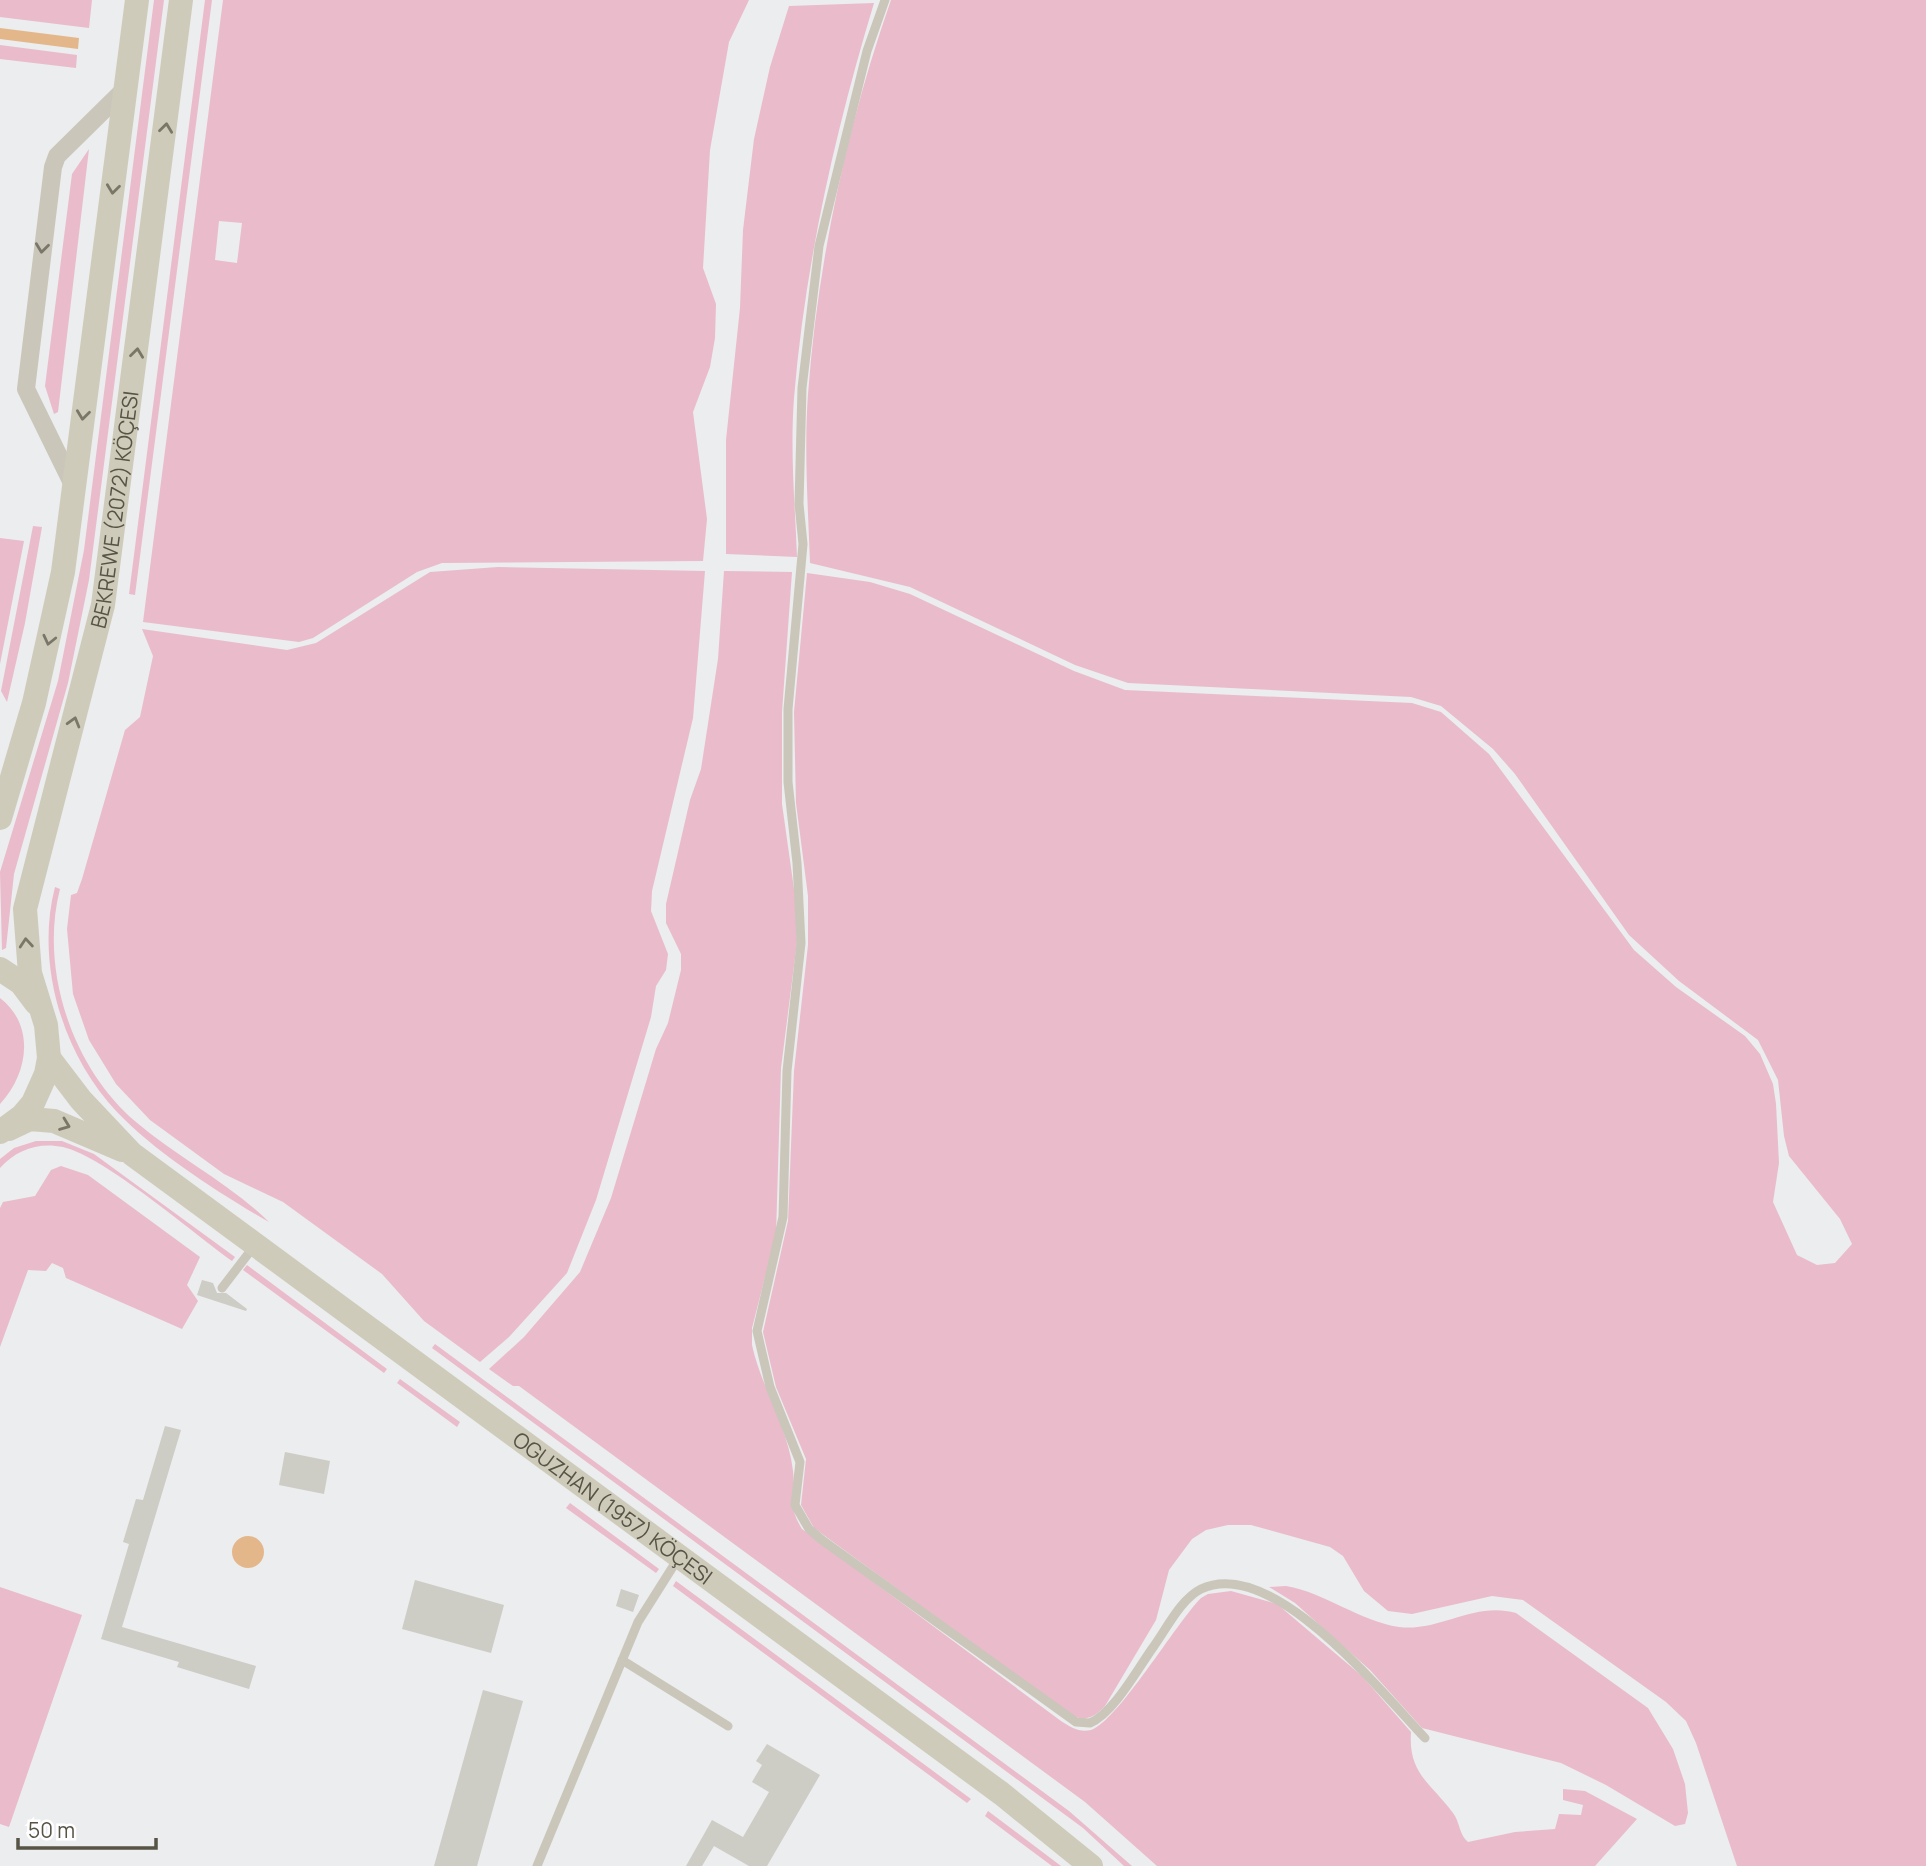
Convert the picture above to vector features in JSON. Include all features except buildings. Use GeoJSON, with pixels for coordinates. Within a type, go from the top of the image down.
{"type":"FeatureCollection","features":[{"type":"Feature","properties":{"kind":"main road","name":"BEKREWE (2072) KÖÇESI"},"geometry":{"type":"LineString","coordinates":[[0,818],[51,635],[63,572],[137,0]]}},
{"type":"Feature","properties":{"kind":"main road","name":"BEKREWE (2072) KÖÇESI"},"geometry":{"type":"LineString","coordinates":[[0,1132],[33,1103],[49,1058],[47,1033],[26,945],[25,909],[40,843],[95,642],[105,592],[181,0]]}},
{"type":"Feature","properties":{"kind":"main road","name":"BEKREWE (2072) KÖÇESI"},"geometry":{"type":"LineString","coordinates":[[0,969],[21,983],[40,1010]]}},
{"type":"Feature","properties":{"kind":"main road","name":"OGUZHAN (1957) KÖÇESI"},"geometry":{"type":"LineString","coordinates":[[49,1058],[81,1100],[132,1154],[1002,1794],[1091,1866]]}},
{"type":"Feature","properties":{"kind":"main road","name":"OGUZHAN (1957) KÖÇESI"},"geometry":{"type":"LineString","coordinates":[[0,1132],[30,1119],[54,1121],[132,1154]]}},
{"type":"Feature","properties":{"kind":"street"},"geometry":{"type":"LineString","coordinates":[[74,487],[26,389],[52,167],[57,156],[126,88]]}},
{"type":"Feature","properties":{"kind":"lane"},"geometry":{"type":"LineString","coordinates":[[885,0],[867,51],[819,246],[802,388],[799,503],[803,544],[794,614],[788,733],[790,815],[797,863],[802,943],[787,1071],[783,1217],[757,1331],[770,1387],[800,1462],[795,1505],[809,1529],[822,1540],[1076,1722],[1090,1723],[1109,1709],[1186,1601],[1198,1591],[1229,1583],[1254,1588],[1276,1598],[1298,1614],[1363,1673],[1425,1738]]}},
{"type":"Feature","properties":{"kind":"lane"},"geometry":{"type":"LineString","coordinates":[[222,1288],[255,1245]]}},
{"type":"Feature","properties":{"kind":"lane"},"geometry":{"type":"LineString","coordinates":[[537,1866],[647,1605],[680,1556]]}},
{"type":"Feature","properties":{"kind":"lane"},"geometry":{"type":"LineString","coordinates":[[622,1660],[728,1726]]}},
{"type":"Feature","properties":{"kind":"shaded area"},"geometry":{"type":"Polygon","coordinates":[[[0,0],[92,0],[89,28],[0,17],[0,0]]]}},
{"type":"Feature","properties":{"kind":"shaded area"},"geometry":{"type":"Polygon","coordinates":[[[154,0],[164,0],[89,580],[68,683],[14,874],[6,948],[2,950],[0,872],[58,681],[84,550],[154,0]]]}},
{"type":"Feature","properties":{"kind":"shaded area"},"geometry":{"type":"Polygon","coordinates":[[[205,0],[212,0],[135,595],[129,594],[205,0]]]}},
{"type":"Feature","properties":{"kind":"shaded area"},"geometry":{"type":"Polygon","coordinates":[[[223,0],[749,0],[729,42],[710,150],[703,268],[716,304],[715,338],[710,367],[693,412],[707,519],[703,561],[442,563],[417,572],[313,638],[299,642],[143,622],[223,0]],[[219,221],[215,260],[237,263],[242,223],[219,221]]]}},
{"type":"Feature","properties":{"kind":"shaded area"},"geometry":{"type":"Polygon","coordinates":[[[891,0],[1926,0],[1926,1866],[1737,1866],[1696,1743],[1686,1721],[1666,1702],[1523,1600],[1492,1596],[1412,1614],[1388,1611],[1364,1591],[1343,1556],[1330,1547],[1251,1525],[1228,1525],[1206,1530],[1192,1539],[1169,1570],[1156,1620],[1105,1706],[1093,1716],[1082,1718],[1072,1716],[814,1528],[801,1505],[806,1459],[776,1387],[763,1332],[788,1221],[794,1071],[808,945],[808,896],[796,803],[794,712],[807,573],[870,582],[910,594],[1074,671],[1125,690],[1412,703],[1441,712],[1489,754],[1634,950],[1676,987],[1745,1036],[1760,1054],[1773,1084],[1776,1104],[1779,1163],[1773,1202],[1797,1255],[1817,1265],[1835,1263],[1852,1244],[1840,1219],[1789,1156],[1778,1080],[1758,1040],[1679,981],[1629,935],[1515,774],[1493,749],[1441,706],[1411,697],[1128,683],[1075,665],[910,587],[810,563],[807,415],[819,294],[848,145],[891,0]]]}},
{"type":"Feature","properties":{"kind":"shaded area"},"geometry":{"type":"Polygon","coordinates":[[[874,3],[834,149],[814,248],[799,348],[793,418],[797,557],[726,554],[726,440],[740,308],[743,230],[754,139],[770,67],[789,6],[874,3]]]}},
{"type":"Feature","properties":{"kind":"shaded area"},"geometry":{"type":"Polygon","coordinates":[[[0,28],[79,38],[78,49],[0,39],[0,28]]]}},
{"type":"Feature","properties":{"kind":"shaded area"},"geometry":{"type":"Polygon","coordinates":[[[0,45],[77,55],[76,68],[0,59],[0,45]]]}},
{"type":"Feature","properties":{"kind":"shaded area"},"geometry":{"type":"Polygon","coordinates":[[[89,149],[58,412],[54,414],[45,386],[72,174],[89,149]]]}},
{"type":"Feature","properties":{"kind":"shaded area"},"geometry":{"type":"Polygon","coordinates":[[[33,526],[42,527],[25,623],[7,702],[1,691],[33,526]]]}},
{"type":"Feature","properties":{"kind":"shaded area"},"geometry":{"type":"Polygon","coordinates":[[[0,538],[24,541],[0,664],[0,538]]]}},
{"type":"Feature","properties":{"kind":"shaded area"},"geometry":{"type":"Polygon","coordinates":[[[498,567],[705,571],[693,718],[652,891],[651,911],[668,954],[666,970],[656,986],[651,1017],[596,1200],[567,1273],[509,1337],[480,1362],[424,1321],[382,1274],[283,1202],[224,1174],[150,1120],[116,1084],[89,1040],[73,994],[67,929],[71,895],[77,893],[82,879],[125,730],[140,717],[153,656],[142,629],[287,650],[316,643],[430,572],[498,567]]]}},
{"type":"Feature","properties":{"kind":"shaded area"},"geometry":{"type":"Polygon","coordinates":[[[724,571],[792,572],[782,712],[782,804],[795,896],[797,942],[781,1068],[776,1234],[752,1328],[752,1345],[786,1440],[794,1480],[794,1512],[802,1529],[1061,1721],[1083,1731],[1091,1730],[1102,1723],[1116,1709],[1201,1598],[1208,1594],[1231,1591],[1277,1604],[1362,1676],[1411,1732],[1413,1758],[1417,1768],[1453,1813],[1468,1842],[1515,1832],[1555,1829],[1559,1814],[1581,1815],[1583,1805],[1563,1800],[1563,1789],[1585,1791],[1637,1819],[1595,1866],[1157,1866],[1085,1802],[519,1386],[513,1386],[489,1369],[524,1337],[580,1272],[611,1198],[656,1049],[668,1023],[681,970],[681,954],[666,923],[666,904],[690,800],[701,769],[718,659],[724,571]]]}},
{"type":"Feature","properties":{"kind":"shaded area"},"geometry":{"type":"Polygon","coordinates":[[[55,887],[60,889],[54,952],[58,984],[66,1016],[95,1075],[114,1100],[136,1122],[238,1196],[269,1222],[209,1185],[132,1127],[98,1089],[82,1064],[58,1007],[52,977],[50,916],[55,887]]]}},
{"type":"Feature","properties":{"kind":"shaded area"},"geometry":{"type":"Polygon","coordinates":[[[0,998],[19,1022],[24,1050],[17,1079],[0,1104],[0,998]]]}},
{"type":"Feature","properties":{"kind":"shaded area"},"geometry":{"type":"Polygon","coordinates":[[[36,1141],[62,1141],[94,1154],[235,1257],[232,1261],[149,1197],[102,1165],[63,1147],[29,1148],[0,1168],[0,1159],[14,1148],[36,1141]]]}},
{"type":"Feature","properties":{"kind":"shaded area"},"geometry":{"type":"Polygon","coordinates":[[[61,1166],[88,1175],[200,1257],[187,1285],[198,1301],[182,1329],[66,1278],[63,1268],[52,1263],[46,1271],[28,1270],[0,1347],[0,1208],[3,1202],[35,1196],[51,1170],[61,1166]]]}},
{"type":"Feature","properties":{"kind":"shaded area"},"geometry":{"type":"Polygon","coordinates":[[[247,1265],[387,1369],[384,1373],[243,1270],[247,1265]]]}},
{"type":"Feature","properties":{"kind":"shaded area"},"geometry":{"type":"Polygon","coordinates":[[[435,1344],[1069,1811],[1132,1866],[1124,1866],[1083,1828],[432,1348],[435,1344]]]}},
{"type":"Feature","properties":{"kind":"shaded area"},"geometry":{"type":"Polygon","coordinates":[[[400,1379],[460,1422],[457,1427],[397,1383],[400,1379]]]}},
{"type":"Feature","properties":{"kind":"shaded area"},"geometry":{"type":"Polygon","coordinates":[[[570,1503],[659,1569],[656,1573],[566,1508],[570,1503]]]}},
{"type":"Feature","properties":{"kind":"shaded area"},"geometry":{"type":"Polygon","coordinates":[[[248,1536],[260,1540],[264,1552],[260,1564],[248,1568],[236,1564],[232,1552],[236,1540],[248,1536]]]}},
{"type":"Feature","properties":{"kind":"shaded area"},"geometry":{"type":"Polygon","coordinates":[[[676,1581],[971,1799],[967,1803],[673,1586],[676,1581]]]}},
{"type":"Feature","properties":{"kind":"shaded area"},"geometry":{"type":"Polygon","coordinates":[[[1286,1586],[1315,1595],[1370,1619],[1399,1627],[1429,1625],[1486,1611],[1516,1613],[1648,1708],[1673,1749],[1685,1784],[1688,1813],[1685,1824],[1675,1826],[1606,1785],[1561,1763],[1422,1728],[1370,1670],[1295,1603],[1269,1587],[1286,1586]]]}},
{"type":"Feature","properties":{"kind":"shaded area"},"geometry":{"type":"Polygon","coordinates":[[[0,1587],[82,1615],[9,1827],[0,1824],[0,1587]]]}},
{"type":"Feature","properties":{"kind":"shaded area"},"geometry":{"type":"Polygon","coordinates":[[[988,1811],[1061,1866],[1052,1866],[985,1816],[988,1811]]]}}]}
